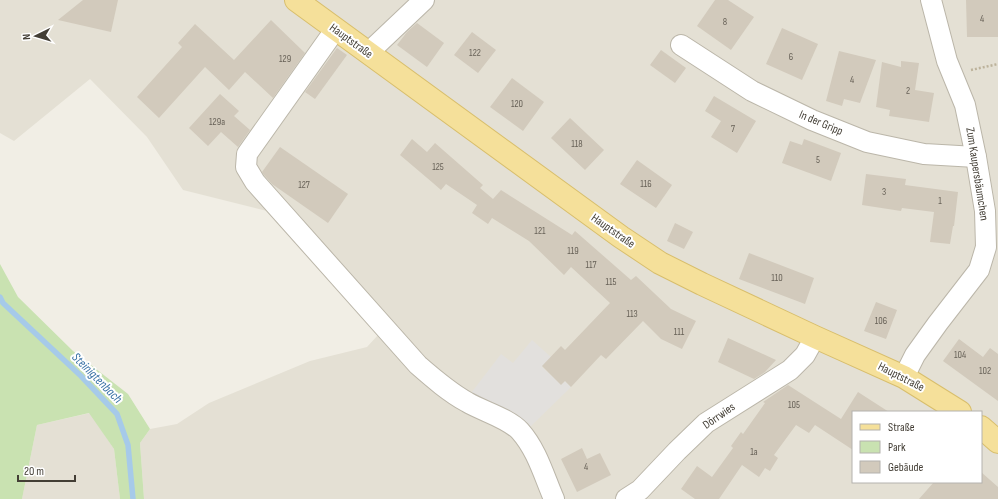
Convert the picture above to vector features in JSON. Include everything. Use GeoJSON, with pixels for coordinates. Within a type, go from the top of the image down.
{"type":"FeatureCollection","features":[{"type":"Feature","properties":{"kind":"main road","name":"Hauptstraße"},"geometry":{"type":"LineString","coordinates":[[296,0],[608,228],[660,263],[815,337],[904,377],[958,411]]}},
{"type":"Feature","properties":{"kind":"main road"},"geometry":{"type":"LineString","coordinates":[[982,428],[998,442]]}},
{"type":"Feature","properties":{"kind":"street"},"geometry":{"type":"LineString","coordinates":[[368,53],[424,0]]}},
{"type":"Feature","properties":{"kind":"street","name":"Zum Kaupersbäumchen"},"geometry":{"type":"LineString","coordinates":[[904,377],[916,355],[938,323],[979,270],[986,247],[985,218],[976,157],[965,105],[947,61],[931,0]]}},
{"type":"Feature","properties":{"kind":"street"},"geometry":{"type":"LineString","coordinates":[[336,30],[247,154],[246,166],[255,182],[418,365],[443,387],[466,402],[505,421],[519,430],[531,445],[554,499]]}},
{"type":"Feature","properties":{"kind":"street","name":"In der Gripp"},"geometry":{"type":"LineString","coordinates":[[681,45],[752,91],[812,120],[867,142],[924,154],[976,157]]}},
{"type":"Feature","properties":{"kind":"street","name":"Dörrwies"},"geometry":{"type":"LineString","coordinates":[[626,499],[640,490],[706,423],[790,370],[805,355],[815,337]]}},
{"type":"Feature","properties":{"kind":"path"},"geometry":{"type":"LineString","coordinates":[[952,74],[998,64]]}},
{"type":"Feature","properties":{"kind":"shaded area"},"geometry":{"type":"Polygon","coordinates":[[[0,0],[998,0],[998,499],[144,499],[140,443],[150,429],[177,424],[209,403],[310,361],[367,347],[378,335],[267,211],[183,190],[147,137],[90,79],[14,141],[0,133],[0,0]]]}},
{"type":"Feature","properties":{"kind":"shaded area"},"geometry":{"type":"Polygon","coordinates":[[[532,340],[551,357],[542,367],[561,384],[565,381],[571,387],[529,428],[468,397],[501,354],[513,363],[532,340]]]}},
{"type":"Feature","properties":{"kind":"shaded area"},"geometry":{"type":"Polygon","coordinates":[[[90,413],[114,449],[120,499],[22,499],[37,425],[90,413]]]}},
{"type":"Feature","properties":{"kind":"green space"},"geometry":{"type":"Polygon","coordinates":[[[0,264],[18,297],[73,351],[128,394],[150,429],[140,443],[144,499],[120,499],[114,449],[89,413],[37,425],[22,499],[0,499],[0,264]]]}},
{"type":"Feature","properties":{"kind":"building"},"geometry":{"type":"Polygon","coordinates":[[[83,0],[118,0],[111,32],[58,20],[83,0]]]}},
{"type":"Feature","properties":{"kind":"building"},"geometry":{"type":"Polygon","coordinates":[[[715,0],[728,0],[754,17],[731,50],[697,26],[715,0]]]}},
{"type":"Feature","properties":{"kind":"building"},"geometry":{"type":"Polygon","coordinates":[[[966,0],[998,0],[998,37],[967,37],[966,0]]]}},
{"type":"Feature","properties":{"kind":"building"},"geometry":{"type":"Polygon","coordinates":[[[271,20],[305,53],[273,98],[245,72],[229,90],[205,67],[159,118],[137,97],[182,47],[178,43],[195,24],[234,60],[271,20]]]}},
{"type":"Feature","properties":{"kind":"building"},"geometry":{"type":"Polygon","coordinates":[[[417,23],[444,43],[427,67],[397,45],[407,32],[417,23]]]}},
{"type":"Feature","properties":{"kind":"building"},"geometry":{"type":"Polygon","coordinates":[[[782,28],[818,44],[802,80],[766,64],[782,28]]]}},
{"type":"Feature","properties":{"kind":"building"},"geometry":{"type":"Polygon","coordinates":[[[472,32],[496,50],[478,73],[454,55],[472,32]]]}},
{"type":"Feature","properties":{"kind":"building"},"geometry":{"type":"Polygon","coordinates":[[[337,48],[347,55],[315,99],[305,92],[337,48]]]}},
{"type":"Feature","properties":{"kind":"building"},"geometry":{"type":"Polygon","coordinates":[[[661,50],[686,68],[675,83],[650,65],[661,50]]]}},
{"type":"Feature","properties":{"kind":"building"},"geometry":{"type":"Polygon","coordinates":[[[839,51],[876,60],[860,103],[844,99],[842,106],[826,101],[839,51]]]}},
{"type":"Feature","properties":{"kind":"building"},"geometry":{"type":"Polygon","coordinates":[[[901,61],[919,63],[915,90],[934,93],[929,122],[889,116],[890,110],[876,107],[882,62],[901,67],[901,61]]]}},
{"type":"Feature","properties":{"kind":"building"},"geometry":{"type":"Polygon","coordinates":[[[512,78],[544,102],[523,131],[490,107],[512,78]]]}},
{"type":"Feature","properties":{"kind":"building"},"geometry":{"type":"Polygon","coordinates":[[[220,94],[239,111],[234,116],[250,130],[238,147],[221,132],[208,146],[189,128],[220,94]]]}},
{"type":"Feature","properties":{"kind":"building"},"geometry":{"type":"Polygon","coordinates":[[[714,96],[756,121],[737,153],[711,137],[721,121],[705,111],[714,96]]]}},
{"type":"Feature","properties":{"kind":"building"},"geometry":{"type":"Polygon","coordinates":[[[570,118],[604,150],[585,170],[551,138],[570,118]]]}},
{"type":"Feature","properties":{"kind":"building"},"geometry":{"type":"Polygon","coordinates":[[[412,139],[427,152],[435,143],[483,185],[480,188],[493,199],[501,190],[572,235],[575,231],[631,280],[636,276],[671,309],[696,321],[682,349],[661,339],[643,321],[606,359],[601,355],[571,387],[565,381],[561,385],[542,366],[561,346],[565,350],[610,303],[571,267],[564,275],[529,241],[492,218],[488,224],[472,213],[477,205],[446,184],[441,190],[400,155],[412,139]]]}},
{"type":"Feature","properties":{"kind":"building"},"geometry":{"type":"Polygon","coordinates":[[[804,139],[841,153],[831,181],[782,163],[790,141],[802,145],[804,139]]]}},
{"type":"Feature","properties":{"kind":"building"},"geometry":{"type":"Polygon","coordinates":[[[280,147],[348,194],[328,223],[272,184],[262,172],[280,147]]]}},
{"type":"Feature","properties":{"kind":"building"},"geometry":{"type":"Polygon","coordinates":[[[637,160],[672,185],[656,208],[620,184],[637,160]]]}},
{"type":"Feature","properties":{"kind":"building"},"geometry":{"type":"Polygon","coordinates":[[[866,174],[906,179],[905,185],[958,192],[954,226],[950,244],[930,242],[934,212],[902,208],[901,211],[862,205],[866,174]]]}},
{"type":"Feature","properties":{"kind":"building"},"geometry":{"type":"Polygon","coordinates":[[[675,223],[693,232],[684,249],[667,241],[675,223]]]}},
{"type":"Feature","properties":{"kind":"building"},"geometry":{"type":"Polygon","coordinates":[[[749,253],[814,278],[805,304],[739,279],[749,253]]]}},
{"type":"Feature","properties":{"kind":"building"},"geometry":{"type":"Polygon","coordinates":[[[876,302],[897,310],[886,339],[864,331],[876,302]]]}},
{"type":"Feature","properties":{"kind":"building"},"geometry":{"type":"Polygon","coordinates":[[[728,338],[776,360],[765,372],[754,379],[718,362],[728,338]]]}},
{"type":"Feature","properties":{"kind":"building"},"geometry":{"type":"Polygon","coordinates":[[[959,339],[983,357],[990,348],[998,354],[998,401],[943,361],[959,339]]]}},
{"type":"Feature","properties":{"kind":"building"},"geometry":{"type":"Polygon","coordinates":[[[788,385],[841,419],[858,392],[887,411],[852,411],[852,449],[815,425],[809,433],[796,425],[774,455],[778,458],[770,471],[765,468],[759,477],[742,465],[719,499],[695,499],[681,489],[697,466],[712,477],[733,448],[731,446],[741,432],[743,434],[765,403],[763,402],[788,385]]]}},
{"type":"Feature","properties":{"kind":"building"},"geometry":{"type":"Polygon","coordinates":[[[582,448],[587,459],[600,453],[611,475],[577,492],[561,459],[582,448]]]}},
{"type":"Feature","properties":{"kind":"building"},"geometry":{"type":"Polygon","coordinates":[[[982,473],[998,487],[998,499],[919,499],[933,483],[982,483],[982,473]]]}},
{"type":"Feature","properties":{"kind":"waterway","name":"Steinigtenbach"},"geometry":{"type":"LineString","coordinates":[[0,297],[3,303],[81,376],[117,414],[128,445],[133,499]]}}]}
